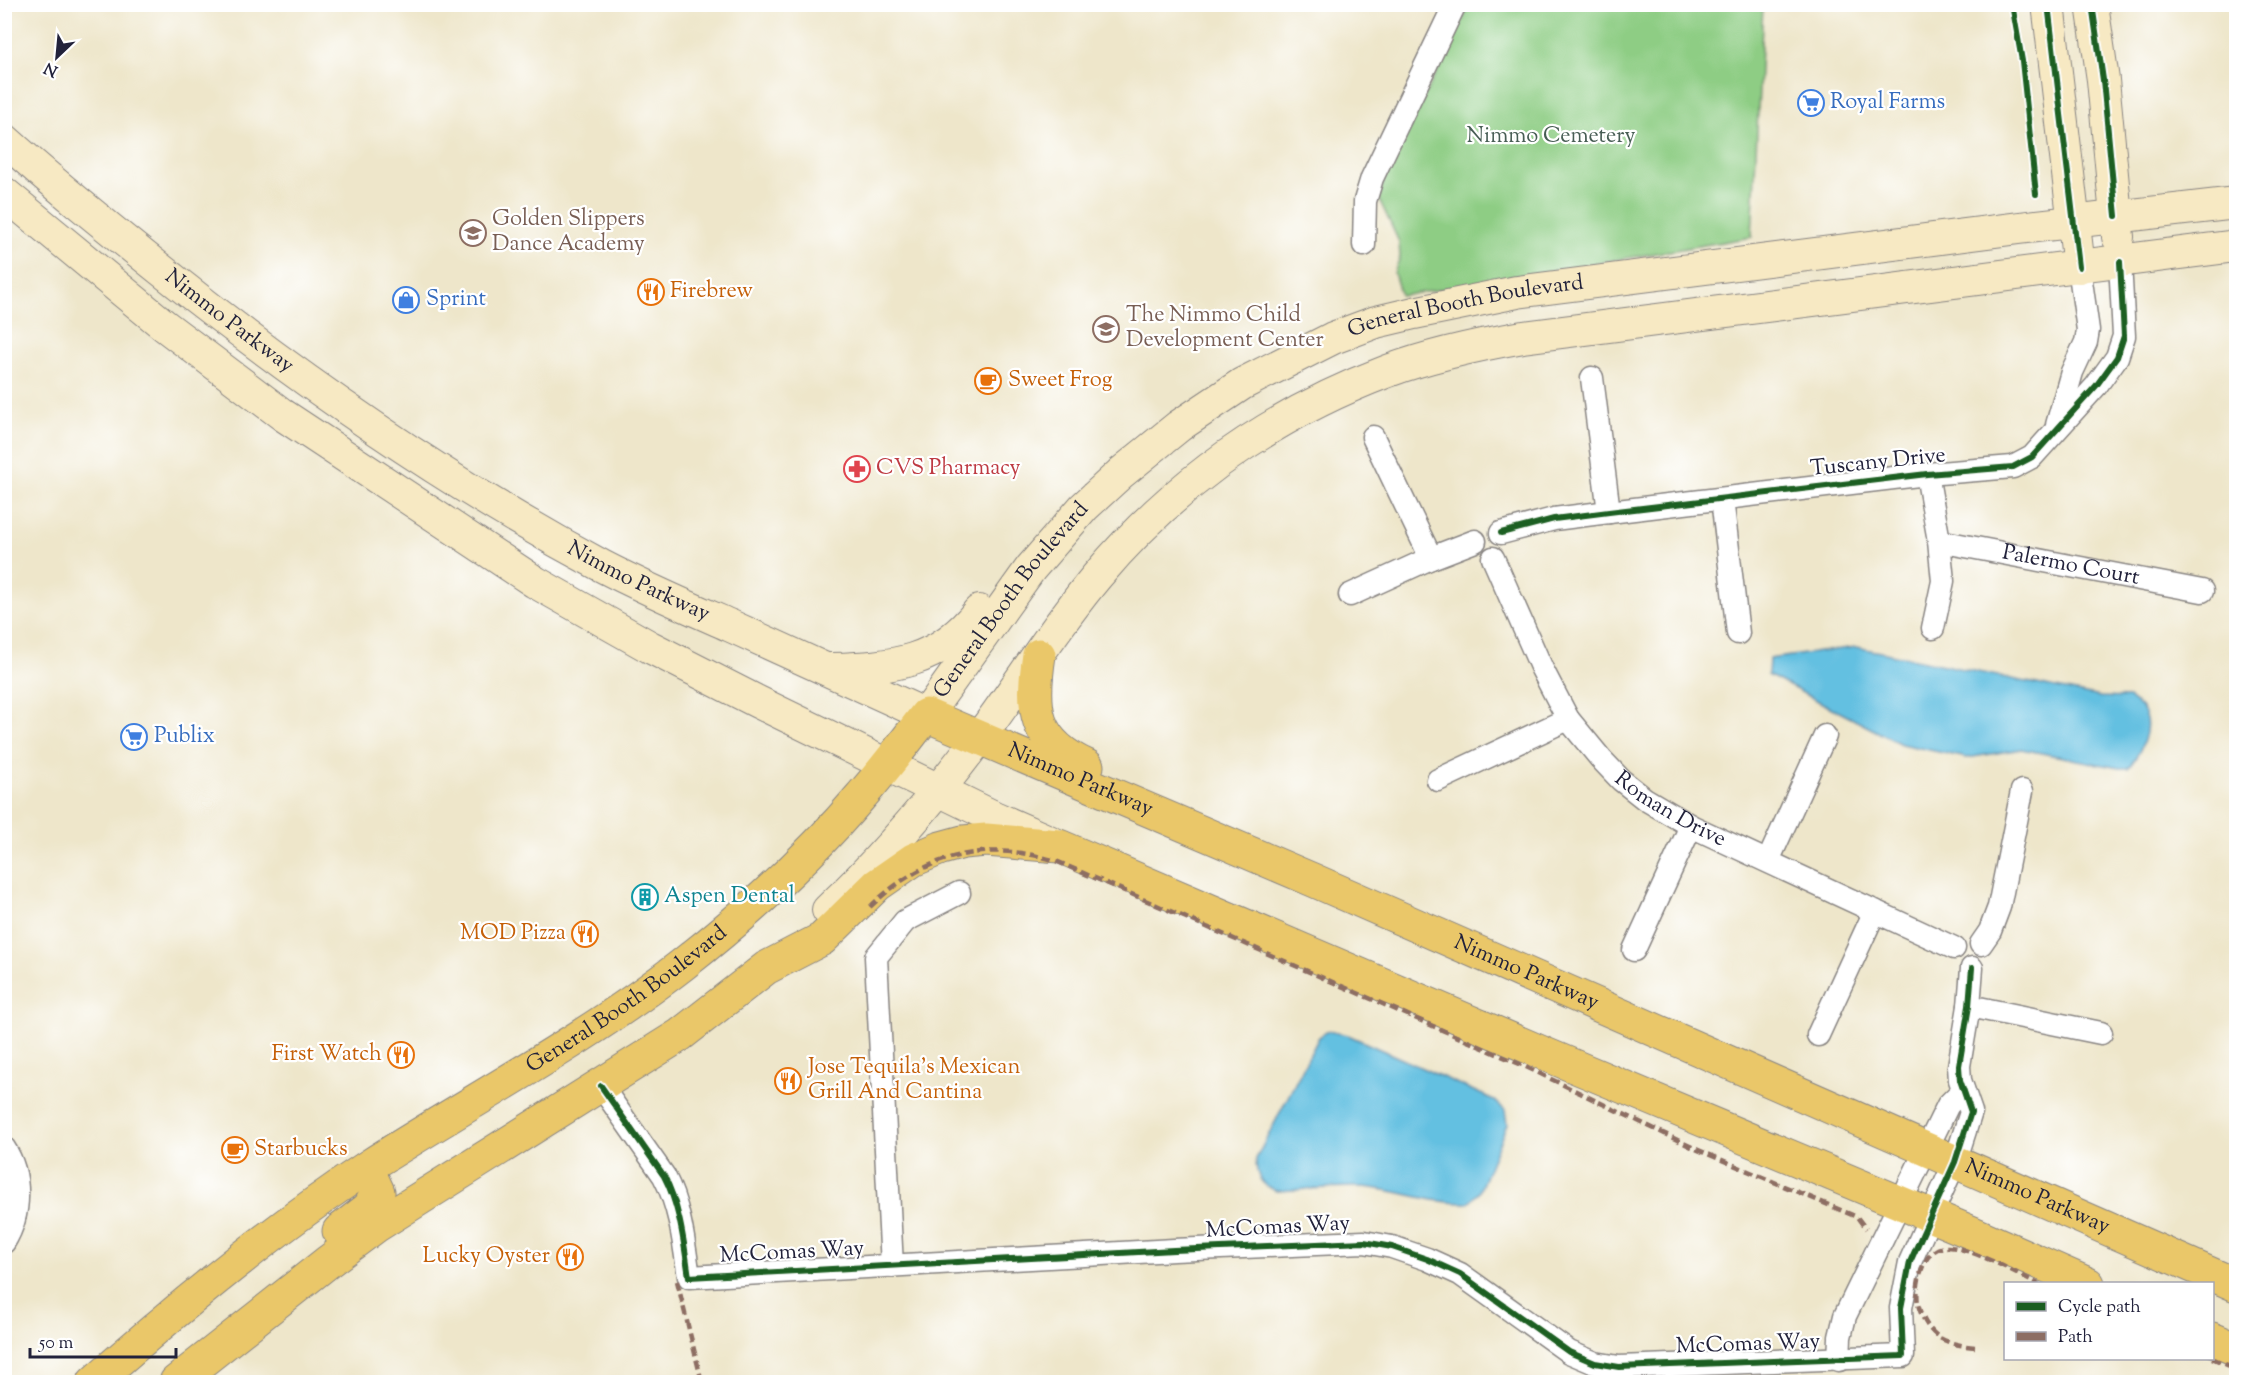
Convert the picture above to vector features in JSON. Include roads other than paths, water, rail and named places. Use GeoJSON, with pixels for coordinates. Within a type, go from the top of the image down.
{"type":"FeatureCollection","features":[{"type":"Feature","properties":{"kind":"highway"},"geometry":{"type":"LineString","coordinates":[[1039,655],[1034,686],[1035,707],[1039,723],[1048,740],[1060,752],[1236,830],[1313,880]]}},
{"type":"Feature","properties":{"kind":"highway","name":"General Booth Boulevard"},"geometry":{"type":"LineString","coordinates":[[94,1383],[149,1334],[235,1264],[367,1168],[447,1116],[597,1027],[682,965],[742,915],[793,868],[888,764],[926,714]]}},
{"type":"Feature","properties":{"kind":"highway","name":"Nimmo Parkway"},"geometry":{"type":"LineString","coordinates":[[926,714],[1313,880],[2236,1286]]}},
{"type":"Feature","properties":{"kind":"highway"},"geometry":{"type":"LineString","coordinates":[[766,968],[822,939],[890,875],[913,860],[941,848],[963,842],[986,840],[1059,846]]}},
{"type":"Feature","properties":{"kind":"highway","name":"Nimmo Parkway"},"geometry":{"type":"LineString","coordinates":[[1059,846],[1545,1054],[1931,1215],[2083,1282]]}},
{"type":"Feature","properties":{"kind":"highway","name":"General Booth Boulevard"},"geometry":{"type":"LineString","coordinates":[[176,1383],[376,1226],[680,1035],[766,968]]}},
{"type":"Feature","properties":{"kind":"highway"},"geometry":{"type":"LineString","coordinates":[[243,1329],[287,1270],[369,1209],[378,1192],[367,1168]]}},
{"type":"Feature","properties":{"kind":"highway"},"geometry":{"type":"LineString","coordinates":[[2214,1340],[2236,1349]]}},
{"type":"Feature","properties":{"kind":"main road"},"geometry":{"type":"LineString","coordinates":[[2048,4],[2079,267]]}},
{"type":"Feature","properties":{"kind":"main road"},"geometry":{"type":"LineString","coordinates":[[2092,4],[2103,80],[2120,262]]}},
{"type":"Feature","properties":{"kind":"main road","name":"Nimmo Parkway"},"geometry":{"type":"LineString","coordinates":[[4,139],[90,213],[208,307],[297,374],[387,437],[519,519],[603,566],[926,714]]}},
{"type":"Feature","properties":{"kind":"main road","name":"Nimmo Parkway"},"geometry":{"type":"LineString","coordinates":[[4,193],[156,318],[283,415],[535,582],[659,652],[1059,846]]}},
{"type":"Feature","properties":{"kind":"main road","name":"General Booth Boulevard"},"geometry":{"type":"LineString","coordinates":[[926,714],[1031,568],[1084,507],[1121,473],[1179,426],[1242,384],[1333,338],[1376,322],[1448,305],[1528,290],[2074,221],[2236,203]]}},
{"type":"Feature","properties":{"kind":"main road","name":"General Booth Boulevard"},"geometry":{"type":"LineString","coordinates":[[766,968],[875,863],[917,818],[980,737],[1098,575],[1132,537],[1179,493],[1218,461],[1266,428],[1341,391],[1388,371],[1456,351],[1523,337],[2236,246]]}},
{"type":"Feature","properties":{"kind":"main road"},"geometry":{"type":"LineString","coordinates":[[825,669],[864,668],[902,663],[935,651],[952,641],[967,627],[1038,534],[1078,492],[1121,473]]}},
{"type":"Feature","properties":{"kind":"street"},"geometry":{"type":"LineString","coordinates":[[1364,244],[1365,201],[1372,178],[1455,4]]}},
{"type":"Feature","properties":{"kind":"street","name":"Tuscany Drive"},"geometry":{"type":"LineString","coordinates":[[1501,533],[1554,519],[1927,474],[2013,467],[2032,457],[2096,386],[2122,347],[2125,324],[2120,262]]}},
{"type":"Feature","properties":{"kind":"street","name":"Tuscany Drive"},"geometry":{"type":"LineString","coordinates":[[2056,429],[2088,330],[2079,267]]}},
{"type":"Feature","properties":{"kind":"street"},"geometry":{"type":"LineString","coordinates":[[1592,378],[1609,512]]}},
{"type":"Feature","properties":{"kind":"street"},"geometry":{"type":"LineString","coordinates":[[1373,437],[1431,558]]}},
{"type":"Feature","properties":{"kind":"street"},"geometry":{"type":"LineString","coordinates":[[1927,474],[1939,541],[1943,581],[1933,628]]}},
{"type":"Feature","properties":{"kind":"street"},"geometry":{"type":"LineString","coordinates":[[1722,498],[1738,633]]}},
{"type":"Feature","properties":{"kind":"street"},"geometry":{"type":"LineString","coordinates":[[1350,595],[1431,558],[1475,541],[1484,530],[1493,529],[1501,533],[1505,546],[1501,554],[1493,558],[1483,557],[1475,546],[1475,541]]}},
{"type":"Feature","properties":{"kind":"street","name":"Palermo Court"},"geometry":{"type":"LineString","coordinates":[[1939,541],[2202,591]]}},
{"type":"Feature","properties":{"kind":"street","name":"Roman Drive"},"geometry":{"type":"LineString","coordinates":[[1493,558],[1542,669],[1568,718],[1621,780],[1645,799],[1691,826],[1954,948]]}},
{"type":"Feature","properties":{"kind":"street"},"geometry":{"type":"LineString","coordinates":[[1438,780],[1568,718]]}},
{"type":"Feature","properties":{"kind":"street"},"geometry":{"type":"LineString","coordinates":[[1768,861],[1825,736]]}},
{"type":"Feature","properties":{"kind":"street"},"geometry":{"type":"LineString","coordinates":[[1981,944],[1990,931],[1999,908],[2022,791]]}},
{"type":"Feature","properties":{"kind":"street"},"geometry":{"type":"LineString","coordinates":[[1634,950],[1691,826]]}},
{"type":"Feature","properties":{"kind":"street"},"geometry":{"type":"LineString","coordinates":[[892,1266],[876,957],[905,921],[959,893]]}},
{"type":"Feature","properties":{"kind":"street"},"geometry":{"type":"LineString","coordinates":[[1818,1035],[1875,911]]}},
{"type":"Feature","properties":{"kind":"street"},"geometry":{"type":"LineString","coordinates":[[1964,938],[1973,938],[1981,944],[1983,958],[1981,963],[1972,968],[1963,968],[1956,962],[1954,948],[1964,938]]}},
{"type":"Feature","properties":{"kind":"street"},"geometry":{"type":"LineString","coordinates":[[1941,1156],[1971,1112],[1960,1080],[1959,1060],[1969,1006],[1972,968]]}},
{"type":"Feature","properties":{"kind":"street"},"geometry":{"type":"LineString","coordinates":[[1969,1006],[2101,1033]]}},
{"type":"Feature","properties":{"kind":"street","name":"McComas Way"},"geometry":{"type":"LineString","coordinates":[[601,1086],[670,1187],[682,1234],[689,1277],[1364,1242],[1392,1247],[1460,1274],[1569,1352],[1595,1363],[1630,1367],[1839,1360],[1903,1356],[1901,1308],[1910,1262],[1931,1215]]}},
{"type":"Feature","properties":{"kind":"street"},"geometry":{"type":"LineString","coordinates":[[1931,1215],[1948,1105],[1963,1090]]}},
{"type":"Feature","properties":{"kind":"street"},"geometry":{"type":"LineString","coordinates":[[4,1148],[15,1172],[17,1193],[15,1215],[4,1242]]}},
{"type":"Feature","properties":{"kind":"street","name":"McComas Way"},"geometry":{"type":"LineString","coordinates":[[1839,1360],[1840,1337],[1845,1316],[1901,1203],[1941,1156]]}},
{"type":"Feature","properties":{"kind":"water"},"geometry":{"type":"Polygon","coordinates":[[[1856,647],[2100,697],[2129,698],[2141,707],[2146,718],[2144,741],[2128,768],[2021,749],[1967,758],[1901,744],[1768,675],[1769,659],[1856,647]]]}},
{"type":"Feature","properties":{"kind":"water"},"geometry":{"type":"Polygon","coordinates":[[[1328,1031],[1348,1035],[1494,1100],[1505,1110],[1507,1124],[1479,1192],[1468,1203],[1441,1201],[1361,1187],[1276,1191],[1263,1182],[1258,1175],[1256,1159],[1319,1037],[1328,1031]]]}},
{"type":"Feature","properties":{"kind":"place","name":"Royal Farms"},"geometry":{"type":"Point","coordinates":[1811,103]}},
{"type":"Feature","properties":{"kind":"place","name":"Golden Slippers Dance Academy"},"geometry":{"type":"Point","coordinates":[473,233]}},
{"type":"Feature","properties":{"kind":"place","name":"Firebrew"},"geometry":{"type":"Point","coordinates":[651,292]}},
{"type":"Feature","properties":{"kind":"place","name":"Sprint"},"geometry":{"type":"Point","coordinates":[406,300]}},
{"type":"Feature","properties":{"kind":"place","name":"The Nimmo Child Development Center"},"geometry":{"type":"Point","coordinates":[1106,329]}},
{"type":"Feature","properties":{"kind":"place","name":"Sweet Frog"},"geometry":{"type":"Point","coordinates":[988,381]}},
{"type":"Feature","properties":{"kind":"place","name":"CVS Pharmacy"},"geometry":{"type":"Point","coordinates":[857,469]}},
{"type":"Feature","properties":{"kind":"place","name":"Publix"},"geometry":{"type":"Point","coordinates":[134,737]}},
{"type":"Feature","properties":{"kind":"place","name":"Aspen Dental"},"geometry":{"type":"Point","coordinates":[645,897]}},
{"type":"Feature","properties":{"kind":"place","name":"MOD Pizza"},"geometry":{"type":"Point","coordinates":[585,934]}},
{"type":"Feature","properties":{"kind":"place","name":"First Watch"},"geometry":{"type":"Point","coordinates":[401,1055]}},
{"type":"Feature","properties":{"kind":"place","name":"Jose Tequila's Mexican Grill And Cantina"},"geometry":{"type":"Point","coordinates":[788,1081]}},
{"type":"Feature","properties":{"kind":"place","name":"Starbucks"},"geometry":{"type":"Point","coordinates":[235,1150]}},
{"type":"Feature","properties":{"kind":"place","name":"Lucky Oyster"},"geometry":{"type":"Point","coordinates":[570,1257]}},
{"type":"Feature","properties":{"kind":"park label","name":"Nimmo Cemetery"},"geometry":{"type":"Point","coordinates":[1551,137]}}]}
